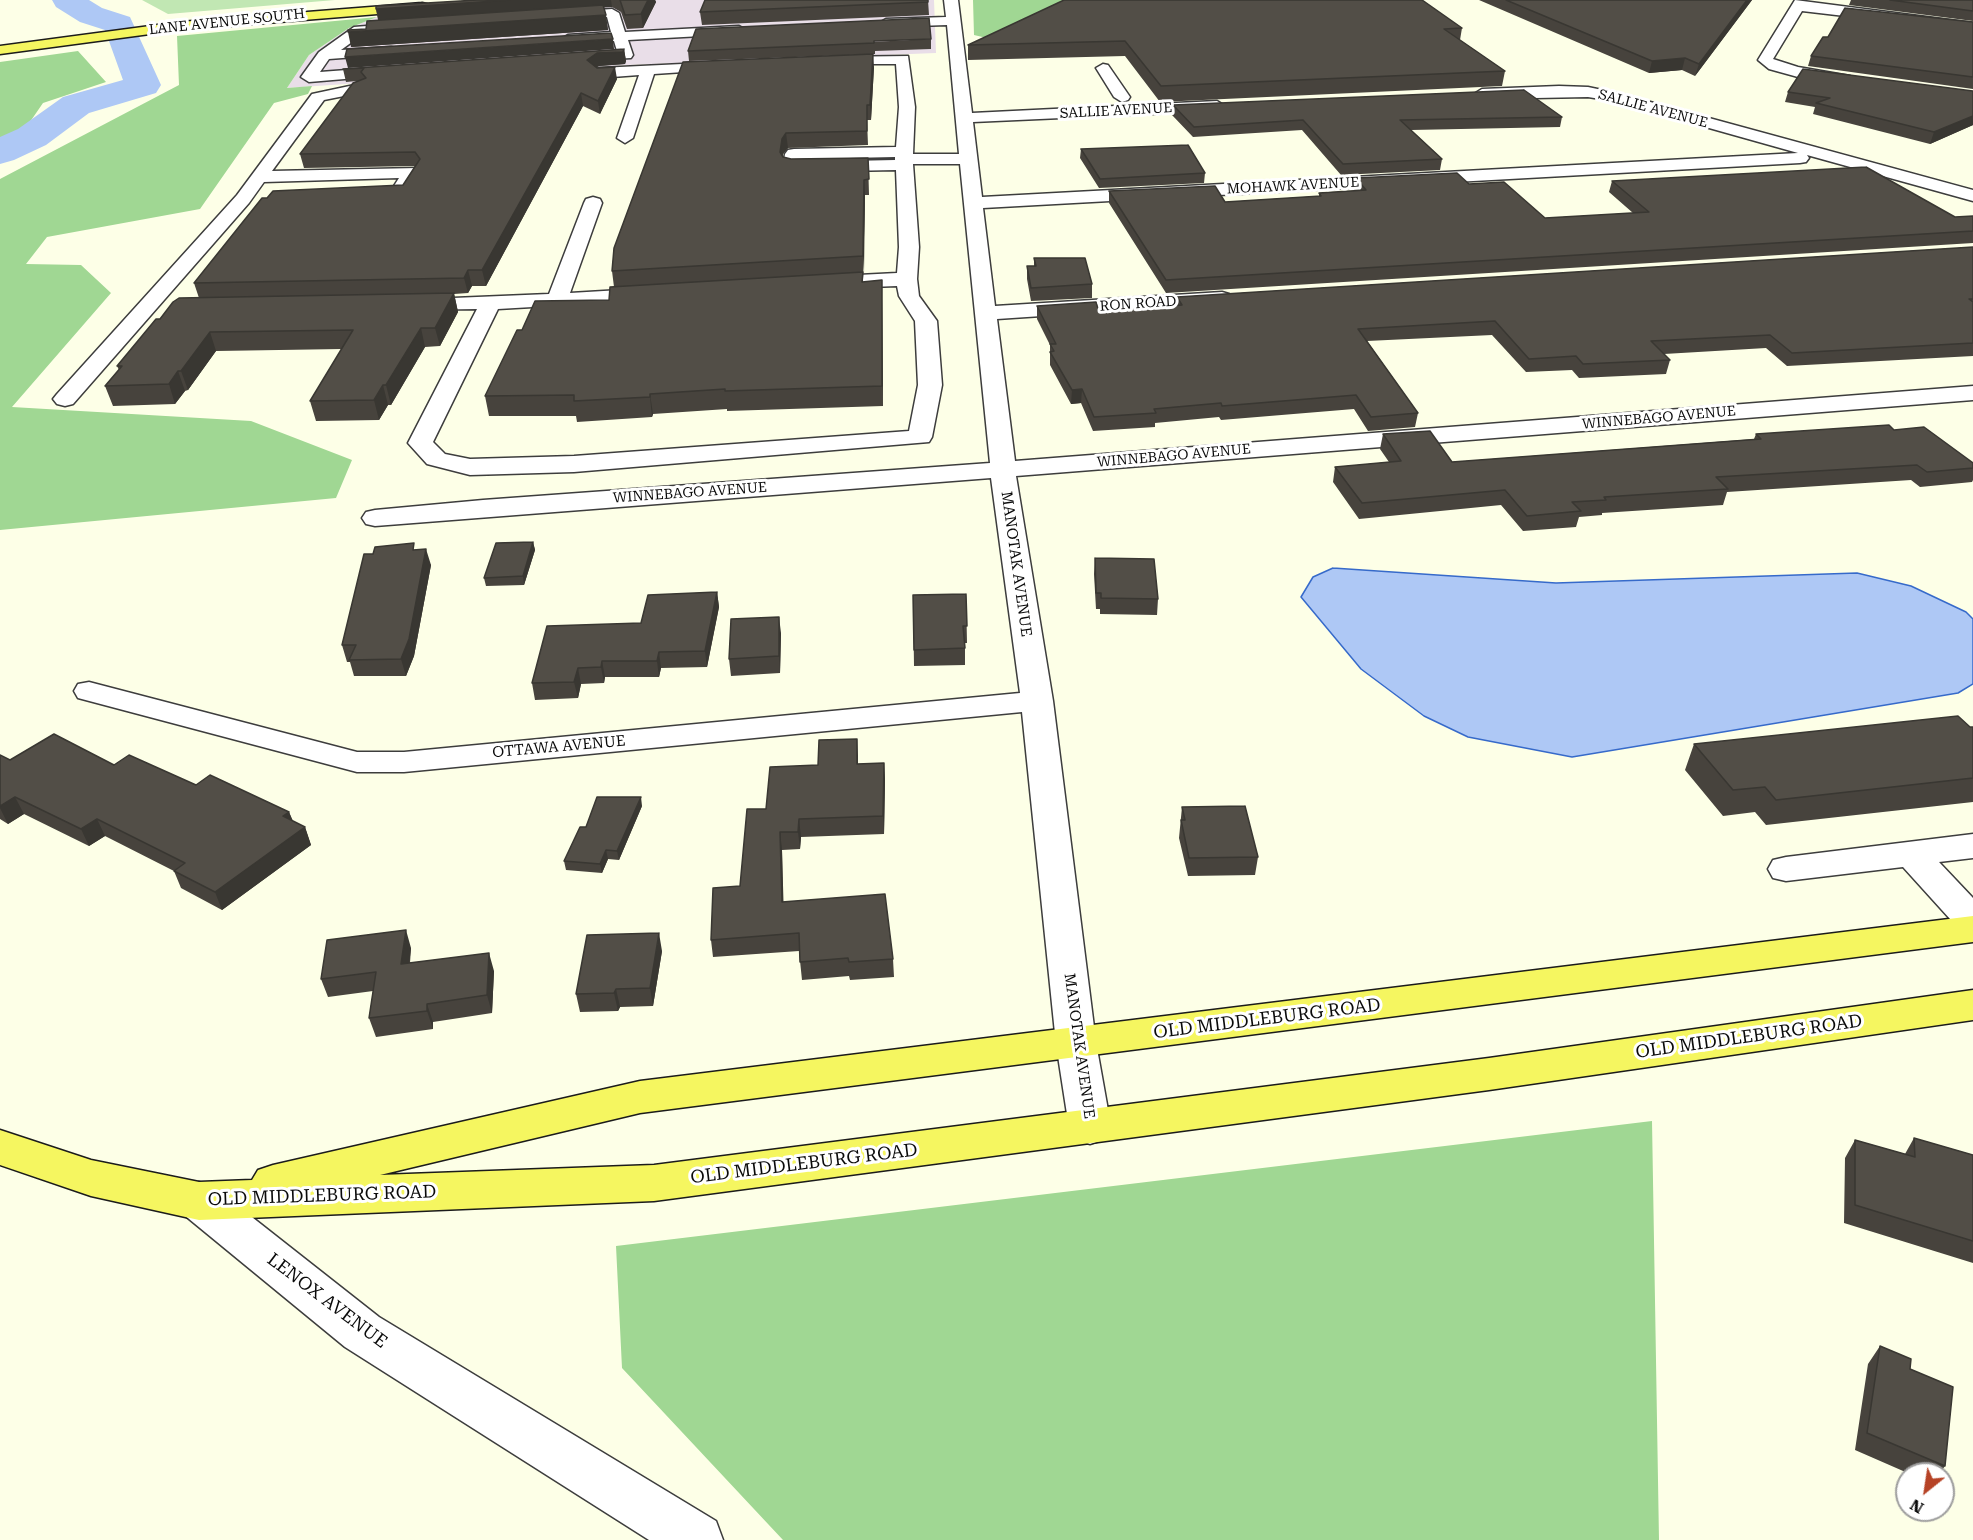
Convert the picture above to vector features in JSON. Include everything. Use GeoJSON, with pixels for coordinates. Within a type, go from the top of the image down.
{"type":"FeatureCollection","features":[{"type":"Feature","properties":{"kind":"main road","name":"LANE AVENUE SOUTH"},"geometry":{"type":"LineString","coordinates":[[0,50],[180,26],[434,6]]}},
{"type":"Feature","properties":{"kind":"main road","name":"OLD MIDDLEBURG ROAD"},"geometry":{"type":"LineString","coordinates":[[199,1201],[640,1097],[1973,929]]}},
{"type":"Feature","properties":{"kind":"main road","name":"OLD MIDDLEBURG ROAD"},"geometry":{"type":"LineString","coordinates":[[199,1201],[654,1183],[1489,1074],[1973,1005]]}},
{"type":"Feature","properties":{"kind":"main road","name":"LENOX AVENUE"},"geometry":{"type":"LineString","coordinates":[[0,1148],[91,1178],[199,1201]]}},
{"type":"Feature","properties":{"kind":"street"},"geometry":{"type":"LineString","coordinates":[[1856,80],[1798,72],[1774,66],[1765,60],[1800,3],[1973,27]]}},
{"type":"Feature","properties":{"kind":"street"},"geometry":{"type":"LineString","coordinates":[[870,24],[952,11]]}},
{"type":"Feature","properties":{"kind":"street","name":"MANOTAK AVENUE"},"geometry":{"type":"LineString","coordinates":[[952,11],[1008,515],[1037,701],[1076,1043],[1090,1127]]}},
{"type":"Feature","properties":{"kind":"street"},"geometry":{"type":"LineString","coordinates":[[543,18],[612,13],[626,55],[570,67],[648,70],[741,65]]}},
{"type":"Feature","properties":{"kind":"street"},"geometry":{"type":"LineString","coordinates":[[65,399],[243,199],[318,98],[341,90],[400,79],[309,77],[324,55],[359,30],[405,27]]}},
{"type":"Feature","properties":{"kind":"street"},"geometry":{"type":"LineString","coordinates":[[548,40],[750,30]]}},
{"type":"Feature","properties":{"kind":"street"},"geometry":{"type":"LineString","coordinates":[[324,55],[406,50]]}},
{"type":"Feature","properties":{"kind":"street"},"geometry":{"type":"LineString","coordinates":[[491,302],[420,443],[436,459],[470,467],[574,464],[920,437],[930,385],[926,321],[909,296],[907,279],[909,247],[904,159],[907,106],[903,59],[810,62]]}},
{"type":"Feature","properties":{"kind":"street"},"geometry":{"type":"LineString","coordinates":[[1103,68],[1122,97]]}},
{"type":"Feature","properties":{"kind":"street"},"geometry":{"type":"LineString","coordinates":[[625,138],[648,70]]}},
{"type":"Feature","properties":{"kind":"street","name":"SALLIE AVENUE"},"geometry":{"type":"LineString","coordinates":[[1467,95],[1588,92],[1973,196]]}},
{"type":"Feature","properties":{"kind":"street","name":"SALLIE AVENUE"},"geometry":{"type":"LineString","coordinates":[[964,118],[1236,105]]}},
{"type":"Feature","properties":{"kind":"street"},"geometry":{"type":"LineString","coordinates":[[904,159],[792,167],[794,154],[904,159],[969,159]]}},
{"type":"Feature","properties":{"kind":"street","name":"MOHAWK AVENUE"},"geometry":{"type":"LineString","coordinates":[[974,203],[1829,156]]}},
{"type":"Feature","properties":{"kind":"street"},"geometry":{"type":"LineString","coordinates":[[259,177],[412,172],[398,195],[362,195]]}},
{"type":"Feature","properties":{"kind":"street"},"geometry":{"type":"LineString","coordinates":[[243,199],[267,198]]}},
{"type":"Feature","properties":{"kind":"street"},"geometry":{"type":"LineString","coordinates":[[557,301],[593,203]]}},
{"type":"Feature","properties":{"kind":"street"},"geometry":{"type":"LineString","coordinates":[[797,284],[907,279]]}},
{"type":"Feature","properties":{"kind":"street"},"geometry":{"type":"LineString","coordinates":[[387,304],[557,301],[671,293]]}},
{"type":"Feature","properties":{"kind":"street","name":"RON ROAD"},"geometry":{"type":"LineString","coordinates":[[985,313],[1247,297]]}},
{"type":"Feature","properties":{"kind":"street"},"geometry":{"type":"LineString","coordinates":[[143,309],[166,308]]}},
{"type":"Feature","properties":{"kind":"street","name":"WINNEBAGO AVENUE"},"geometry":{"type":"LineString","coordinates":[[375,518],[1973,393]]}},
{"type":"Feature","properties":{"kind":"street","name":"OTTAWA AVENUE"},"geometry":{"type":"LineString","coordinates":[[89,692],[357,762],[416,761],[1037,701]]}},
{"type":"Feature","properties":{"kind":"street"},"geometry":{"type":"LineString","coordinates":[[1786,869],[1973,846]]}},
{"type":"Feature","properties":{"kind":"street"},"geometry":{"type":"LineString","coordinates":[[1911,854],[1973,921]]}},
{"type":"Feature","properties":{"kind":"street","name":"LENOX AVENUE"},"geometry":{"type":"LineString","coordinates":[[199,1201],[362,1332],[697,1540]]}},
{"type":"Feature","properties":{"kind":"shaded area"},"geometry":{"type":"Polygon","coordinates":[[[645,0],[934,0],[936,53],[627,65],[287,88],[309,55],[349,28],[377,17],[645,0]]]}},
{"type":"Feature","properties":{"kind":"green space"},"geometry":{"type":"Polygon","coordinates":[[[142,0],[335,0],[168,14],[142,0]]]}},
{"type":"Feature","properties":{"kind":"green space"},"geometry":{"type":"Polygon","coordinates":[[[973,0],[1077,0],[991,39],[974,35],[973,0]]]}},
{"type":"Feature","properties":{"kind":"green space"},"geometry":{"type":"Polygon","coordinates":[[[377,17],[349,28],[309,55],[287,88],[312,86],[308,94],[274,103],[200,209],[47,237],[26,264],[81,265],[111,293],[12,407],[251,421],[352,460],[336,498],[0,530],[0,179],[179,85],[177,36],[377,17]]]}},
{"type":"Feature","properties":{"kind":"green space"},"geometry":{"type":"Polygon","coordinates":[[[78,51],[106,82],[43,103],[23,132],[0,144],[0,62],[78,51]]]}},
{"type":"Feature","properties":{"kind":"green space"},"geometry":{"type":"Polygon","coordinates":[[[1652,1121],[1659,1540],[783,1540],[622,1368],[616,1246],[1652,1121]]]}},
{"type":"Feature","properties":{"kind":"water"},"geometry":{"type":"Polygon","coordinates":[[[1333,568],[1556,583],[1857,573],[1911,586],[1966,612],[1973,619],[1973,684],[1958,693],[1572,757],[1468,737],[1424,716],[1361,669],[1301,597],[1313,577],[1333,568]]]}},
{"type":"Feature","properties":{"kind":"building"},"geometry":{"type":"Polygon","coordinates":[[[510,0],[376,9],[376,6],[510,0]]]}},
{"type":"Feature","properties":{"kind":"building"},"geometry":{"type":"Polygon","coordinates":[[[620,0],[648,0],[641,14],[625,15],[620,0]]]}},
{"type":"Feature","properties":{"kind":"building"},"geometry":{"type":"Polygon","coordinates":[[[705,0],[928,0],[928,2],[700,12],[705,0]]]}},
{"type":"Feature","properties":{"kind":"building"},"geometry":{"type":"Polygon","coordinates":[[[1064,0],[1422,0],[1462,28],[1444,29],[1505,71],[1161,86],[1125,41],[968,45],[1064,0]]]}},
{"type":"Feature","properties":{"kind":"building"},"geometry":{"type":"Polygon","coordinates":[[[1506,0],[1747,0],[1699,64],[1685,58],[1652,61],[1506,0]]]}},
{"type":"Feature","properties":{"kind":"building"},"geometry":{"type":"Polygon","coordinates":[[[1890,0],[1973,0],[1973,11],[1890,0]]]}},
{"type":"Feature","properties":{"kind":"building"},"geometry":{"type":"Polygon","coordinates":[[[603,5],[606,15],[348,32],[348,30],[366,29],[367,21],[603,5]]]}},
{"type":"Feature","properties":{"kind":"building"},"geometry":{"type":"Polygon","coordinates":[[[1845,8],[1973,22],[1973,77],[1811,56],[1823,37],[1828,37],[1845,8]]]}},
{"type":"Feature","properties":{"kind":"building"},"geometry":{"type":"Polygon","coordinates":[[[929,18],[931,39],[688,51],[696,29],[929,18]]]}},
{"type":"Feature","properties":{"kind":"building"},"geometry":{"type":"Polygon","coordinates":[[[611,33],[613,39],[345,57],[347,49],[611,33]]]}},
{"type":"Feature","properties":{"kind":"building"},"geometry":{"type":"Polygon","coordinates":[[[624,49],[623,52],[597,53],[587,60],[597,68],[615,67],[598,101],[581,93],[482,270],[468,270],[464,278],[194,283],[262,198],[267,198],[273,191],[403,185],[420,159],[415,152],[300,154],[353,83],[366,78],[361,72],[364,68],[343,69],[624,49]]]}},
{"type":"Feature","properties":{"kind":"building"},"geometry":{"type":"Polygon","coordinates":[[[873,54],[870,105],[867,105],[867,131],[786,133],[782,139],[780,152],[783,157],[791,159],[868,158],[869,179],[864,180],[863,256],[612,271],[614,248],[683,62],[873,54]]]}},
{"type":"Feature","properties":{"kind":"building"},"geometry":{"type":"Polygon","coordinates":[[[1803,69],[1973,91],[1973,116],[1934,132],[1816,103],[1830,98],[1788,92],[1803,69]]]}},
{"type":"Feature","properties":{"kind":"building"},"geometry":{"type":"Polygon","coordinates":[[[1524,90],[1562,117],[1400,120],[1442,159],[1343,164],[1303,120],[1194,127],[1173,105],[1524,90]]]}},
{"type":"Feature","properties":{"kind":"building"},"geometry":{"type":"Polygon","coordinates":[[[1188,145],[1205,173],[1100,179],[1081,149],[1188,145]]]}},
{"type":"Feature","properties":{"kind":"building"},"geometry":{"type":"Polygon","coordinates":[[[1866,167],[1955,217],[1973,216],[1973,231],[1166,280],[1109,191],[1215,186],[1225,202],[1321,196],[1319,193],[1366,190],[1356,178],[1457,173],[1469,184],[1504,182],[1545,218],[1649,212],[1612,181],[1866,167]]]}},
{"type":"Feature","properties":{"kind":"building"},"geometry":{"type":"Polygon","coordinates":[[[1973,247],[1973,299],[1969,299],[1973,302],[1973,343],[1792,353],[1770,335],[1651,341],[1670,360],[1583,364],[1576,356],[1529,359],[1495,321],[1358,329],[1418,413],[1371,417],[1356,395],[1222,406],[1221,403],[1154,409],[1156,413],[1094,417],[1082,389],[1072,390],[1050,352],[1054,351],[1050,344],[1056,344],[1037,306],[1096,302],[1099,312],[1182,305],[1177,297],[1973,247]]]}},
{"type":"Feature","properties":{"kind":"building"},"geometry":{"type":"Polygon","coordinates":[[[1034,258],[1085,258],[1092,284],[1031,288],[1027,266],[1036,266],[1034,258]]]}},
{"type":"Feature","properties":{"kind":"building"},"geometry":{"type":"Polygon","coordinates":[[[863,272],[862,282],[882,280],[882,386],[725,391],[725,389],[650,394],[650,397],[574,401],[574,395],[485,396],[517,330],[522,330],[535,301],[609,300],[610,287],[863,272]]]}},
{"type":"Feature","properties":{"kind":"building"},"geometry":{"type":"Polygon","coordinates":[[[454,293],[435,328],[421,328],[386,385],[383,385],[374,400],[310,401],[353,330],[210,332],[169,384],[105,386],[122,366],[117,366],[156,319],[160,319],[179,298],[454,293]]]}},
{"type":"Feature","properties":{"kind":"building"},"geometry":{"type":"Polygon","coordinates":[[[1889,425],[1894,430],[1924,427],[1973,463],[1973,468],[1927,472],[1917,465],[1716,477],[1728,489],[1604,497],[1606,500],[1572,502],[1581,511],[1527,516],[1505,490],[1362,503],[1335,467],[1401,461],[1383,434],[1430,431],[1452,462],[1761,439],[1756,434],[1889,425]]]}},
{"type":"Feature","properties":{"kind":"building"},"geometry":{"type":"Polygon","coordinates":[[[533,542],[523,576],[484,578],[496,543],[533,542]]]}},
{"type":"Feature","properties":{"kind":"building"},"geometry":{"type":"Polygon","coordinates":[[[414,543],[413,550],[426,549],[409,639],[401,659],[349,660],[356,645],[342,645],[364,554],[373,554],[375,547],[414,543]]]}},
{"type":"Feature","properties":{"kind":"building"},"geometry":{"type":"Polygon","coordinates":[[[1095,558],[1154,559],[1158,599],[1101,598],[1101,593],[1096,593],[1095,558]]]}},
{"type":"Feature","properties":{"kind":"building"},"geometry":{"type":"Polygon","coordinates":[[[717,592],[705,651],[659,652],[657,661],[602,661],[601,667],[578,668],[574,682],[532,683],[547,626],[641,623],[648,595],[717,592]]]}},
{"type":"Feature","properties":{"kind":"building"},"geometry":{"type":"Polygon","coordinates":[[[966,594],[967,626],[963,626],[965,648],[914,650],[913,595],[966,594]]]}},
{"type":"Feature","properties":{"kind":"building"},"geometry":{"type":"Polygon","coordinates":[[[779,617],[779,656],[729,659],[731,619],[779,617]]]}},
{"type":"Feature","properties":{"kind":"building"},"geometry":{"type":"Polygon","coordinates":[[[1958,716],[1973,727],[1973,778],[1776,800],[1765,787],[1733,790],[1694,744],[1958,716]]]}},
{"type":"Feature","properties":{"kind":"building"},"geometry":{"type":"Polygon","coordinates":[[[54,734],[114,765],[129,755],[196,785],[210,775],[289,812],[283,816],[305,827],[215,892],[174,871],[185,863],[97,819],[81,829],[15,797],[0,806],[0,755],[10,760],[54,734]]]}},
{"type":"Feature","properties":{"kind":"building"},"geometry":{"type":"Polygon","coordinates":[[[857,739],[857,764],[884,763],[883,816],[799,819],[798,832],[780,832],[782,902],[885,894],[893,959],[849,962],[848,958],[800,962],[799,933],[711,940],[713,888],[740,886],[747,809],[766,809],[770,767],[818,765],[819,740],[857,739]]]}},
{"type":"Feature","properties":{"kind":"building"},"geometry":{"type":"Polygon","coordinates":[[[597,797],[641,797],[617,851],[606,850],[600,864],[564,861],[580,827],[586,827],[597,797]]]}},
{"type":"Feature","properties":{"kind":"building"},"geometry":{"type":"Polygon","coordinates":[[[1245,806],[1258,857],[1189,858],[1181,820],[1185,820],[1182,807],[1245,806]]]}},
{"type":"Feature","properties":{"kind":"building"},"geometry":{"type":"Polygon","coordinates":[[[406,930],[401,964],[489,953],[487,995],[427,1004],[427,1011],[369,1018],[376,972],[321,979],[327,940],[406,930]]]}},
{"type":"Feature","properties":{"kind":"building"},"geometry":{"type":"Polygon","coordinates":[[[659,933],[650,988],[616,989],[614,993],[576,994],[587,935],[659,933]]]}},
{"type":"Feature","properties":{"kind":"building"},"geometry":{"type":"Polygon","coordinates":[[[1914,1138],[1973,1155],[1973,1241],[1855,1205],[1855,1140],[1915,1157],[1914,1138]]]}},
{"type":"Feature","properties":{"kind":"building"},"geometry":{"type":"Polygon","coordinates":[[[1880,1346],[1911,1359],[1910,1369],[1953,1387],[1945,1462],[1936,1462],[1867,1433],[1880,1346]]]}},
{"type":"Feature","properties":{"kind":"waterway"},"geometry":{"type":"LineString","coordinates":[[0,152],[32,137],[76,105],[143,85],[128,52],[119,24],[91,15],[67,0]]}}]}
